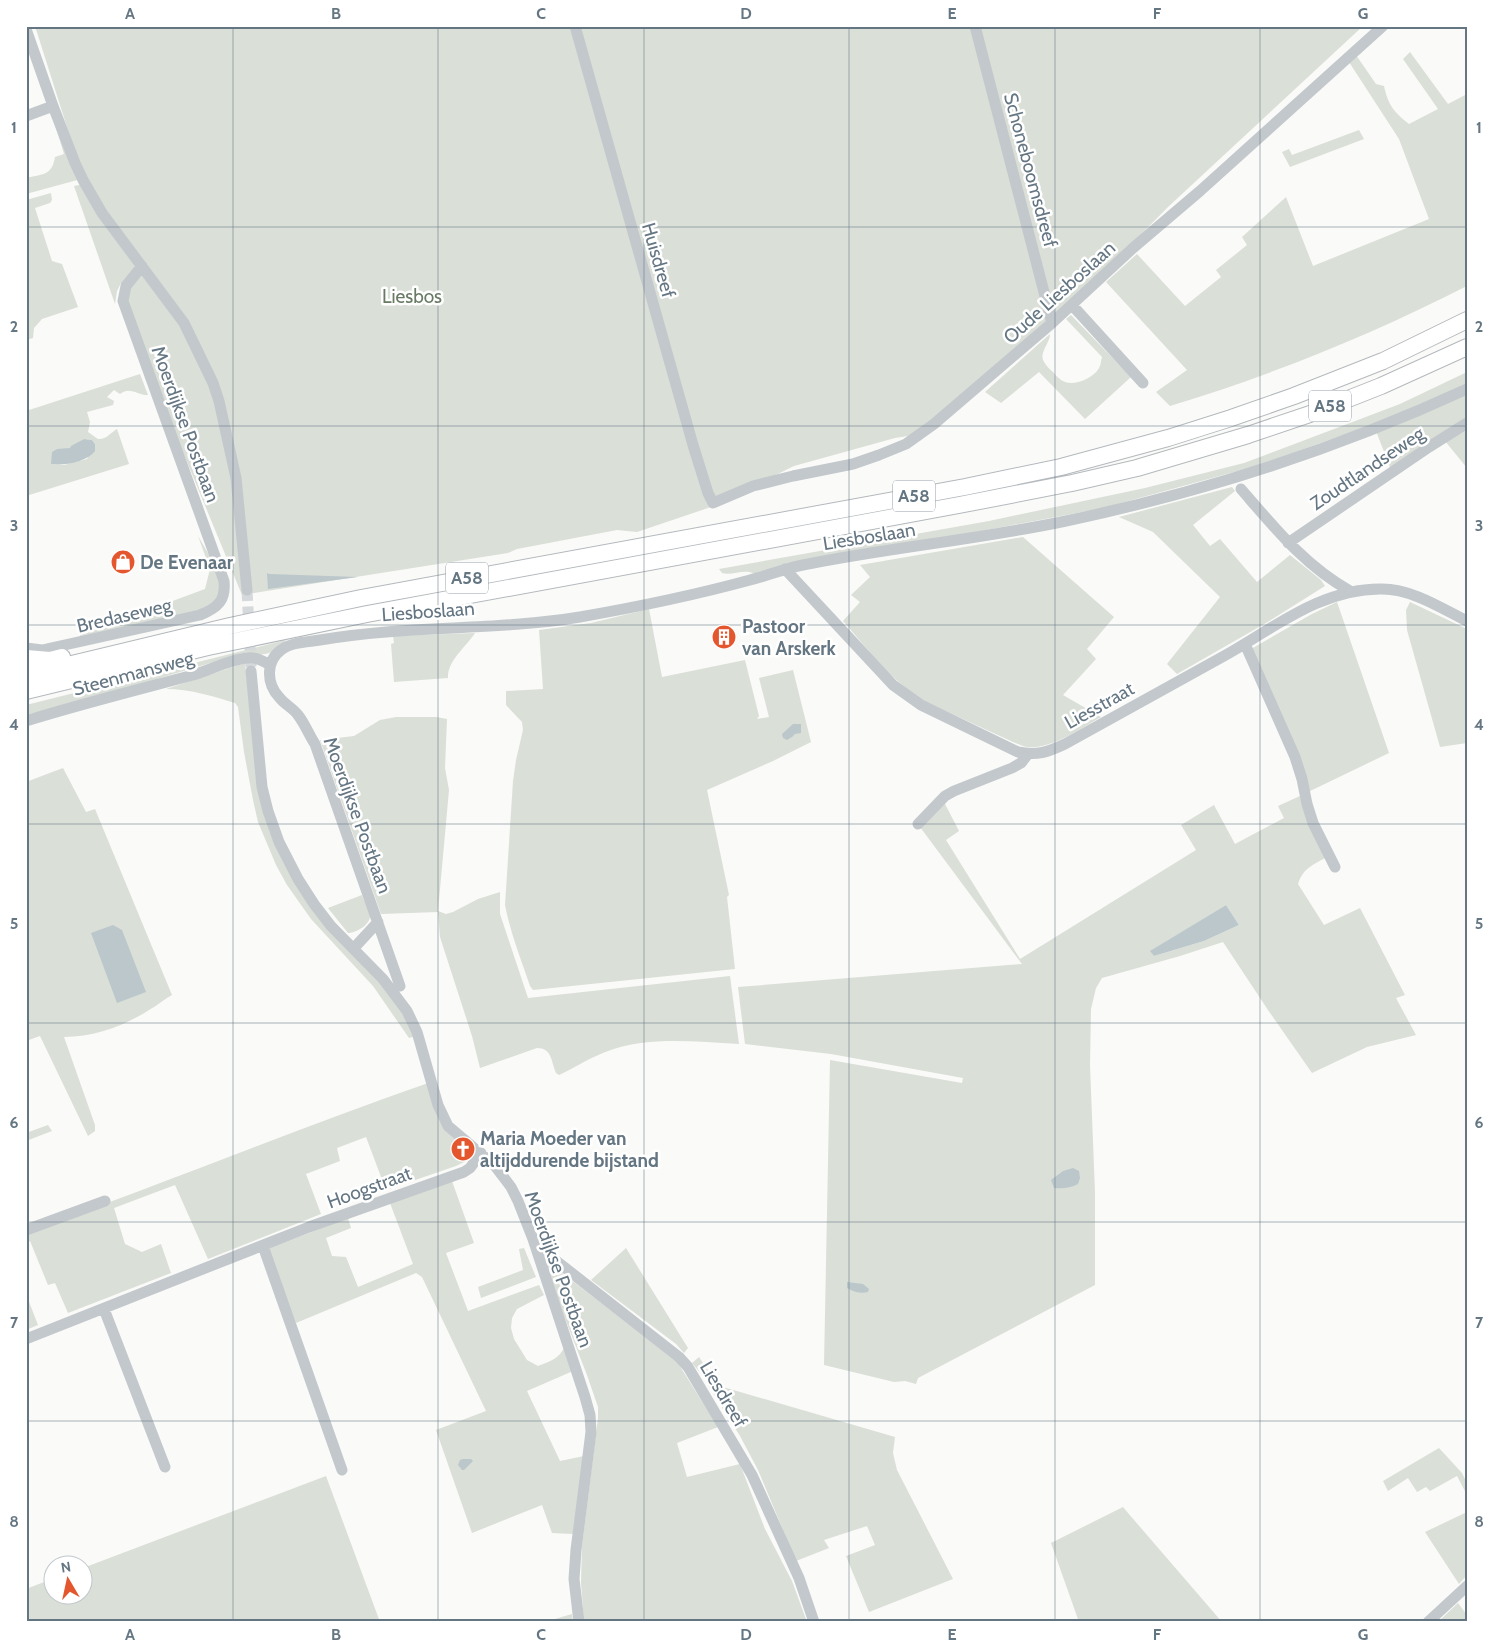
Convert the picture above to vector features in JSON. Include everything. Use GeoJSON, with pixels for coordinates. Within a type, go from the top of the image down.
{"type":"FeatureCollection","features":[{"type":"Feature","properties":{"kind":"highway","name":"A58"},"geometry":{"type":"LineString","coordinates":[[26,674],[361,598],[966,487],[1062,467],[1168,438],[1294,396],[1383,361],[1467,320]]}},
{"type":"Feature","properties":{"kind":"highway","name":"A58"},"geometry":{"type":"LineString","coordinates":[[26,691],[208,647],[367,614],[968,504],[1137,468],[1240,438],[1310,414],[1380,386],[1467,347]]}},
{"type":"Feature","properties":{"kind":"highway","name":"A58"},"geometry":{"type":"LineString","coordinates":[[26,658],[50,660],[100,650],[139,647]]}},
{"type":"Feature","properties":{"kind":"street","name":"Huisdreef"},"geometry":{"type":"LineString","coordinates":[[575,26],[693,445],[712,503]]}},
{"type":"Feature","properties":{"kind":"street","name":"Schoneboomsdreef"},"geometry":{"type":"LineString","coordinates":[[975,26],[1052,323]]}},
{"type":"Feature","properties":{"kind":"street","name":"Oude Liesboslaan"},"geometry":{"type":"LineString","coordinates":[[712,503],[753,486],[853,464],[906,444],[934,424],[1052,323],[1133,248],[1200,191],[1383,26]]}},
{"type":"Feature","properties":{"kind":"street","name":"Moerdijkse Postbaan"},"geometry":{"type":"LineString","coordinates":[[26,30],[53,106],[83,180],[102,213],[184,323],[213,383],[219,401],[236,478],[247,590]]}},
{"type":"Feature","properties":{"kind":"street"},"geometry":{"type":"LineString","coordinates":[[26,116],[53,106]]}},
{"type":"Feature","properties":{"kind":"street","name":"Moerdijkse Postbaan"},"geometry":{"type":"LineString","coordinates":[[142,266],[126,286],[123,301],[224,581],[225,590],[223,598]]}},
{"type":"Feature","properties":{"kind":"street"},"geometry":{"type":"LineString","coordinates":[[1072,305],[1143,383]]}},
{"type":"Feature","properties":{"kind":"street","name":"Liesboslaan"},"geometry":{"type":"LineString","coordinates":[[270,665],[274,657],[283,648],[294,644],[352,634],[536,622],[579,617],[726,586],[808,564],[1014,531],[1119,509],[1232,479],[1356,436],[1417,412],[1467,389]]}},
{"type":"Feature","properties":{"kind":"street","name":"Zoudtlandseweg"},"geometry":{"type":"LineString","coordinates":[[1288,543],[1429,447],[1467,424]]}},
{"type":"Feature","properties":{"kind":"street"},"geometry":{"type":"LineString","coordinates":[[1241,489],[1300,555],[1336,583],[1350,591]]}},
{"type":"Feature","properties":{"kind":"street"},"geometry":{"type":"LineString","coordinates":[[785,569],[894,685],[920,705],[1018,752],[1028,754],[1021,763],[1012,768],[945,796],[918,824]]}},
{"type":"Feature","properties":{"kind":"street"},"geometry":{"type":"LineString","coordinates":[[1325,599],[1330,591],[1331,584],[1328,577]]}},
{"type":"Feature","properties":{"kind":"street","name":"Liesstraat"},"geometry":{"type":"LineString","coordinates":[[1028,754],[1046,752],[1065,744],[1307,608],[1325,599],[1350,591],[1384,589],[1403,592],[1420,598],[1467,621]]}},
{"type":"Feature","properties":{"kind":"street","name":"Bredaseweg"},"geometry":{"type":"LineString","coordinates":[[26,648],[42,650],[200,616],[216,607],[223,598]]}},
{"type":"Feature","properties":{"kind":"street"},"geometry":{"type":"LineString","coordinates":[[1245,644],[1295,757],[1313,823],[1335,867]]}},
{"type":"Feature","properties":{"kind":"street","name":"Steenmansweg"},"geometry":{"type":"LineString","coordinates":[[26,721],[249,658],[260,659],[270,665]]}},
{"type":"Feature","properties":{"kind":"street","name":"Moerdijkse Postbaan"},"geometry":{"type":"LineString","coordinates":[[270,665],[269,675],[278,697],[298,715],[315,744],[400,986]]}},
{"type":"Feature","properties":{"kind":"street","name":"Moerdijkse Postbaan"},"geometry":{"type":"LineString","coordinates":[[251,671],[262,787],[279,842],[314,904],[331,926],[383,979],[407,1012],[417,1032],[438,1105],[448,1126],[496,1166],[511,1187],[533,1239],[586,1397],[590,1415],[591,1432],[574,1579],[580,1622]]}},
{"type":"Feature","properties":{"kind":"street","name":"Moerdijkse Postbaan"},"geometry":{"type":"LineString","coordinates":[[354,948],[378,922]]}},
{"type":"Feature","properties":{"kind":"street","name":"Hoogstraat"},"geometry":{"type":"LineString","coordinates":[[26,1340],[309,1227],[464,1172],[470,1168],[481,1154]]}},
{"type":"Feature","properties":{"kind":"street"},"geometry":{"type":"LineString","coordinates":[[26,1230],[105,1201]]}},
{"type":"Feature","properties":{"kind":"street","name":"Liesdreef"},"geometry":{"type":"LineString","coordinates":[[533,1239],[541,1249],[679,1357],[688,1367],[752,1475],[799,1578],[814,1622]]}},
{"type":"Feature","properties":{"kind":"street"},"geometry":{"type":"LineString","coordinates":[[263,1246],[342,1470]]}},
{"type":"Feature","properties":{"kind":"street"},"geometry":{"type":"LineString","coordinates":[[104,1309],[165,1467]]}},
{"type":"Feature","properties":{"kind":"street"},"geometry":{"type":"LineString","coordinates":[[1428,1622],[1467,1586]]}},
{"type":"Feature","properties":{"kind":"green space","name":"Liesbos"},"geometry":{"type":"Polygon","coordinates":[[[35,26],[1363,26],[1168,207],[1093,283],[927,433],[895,438],[794,466],[708,508],[637,532],[617,530],[517,549],[508,553],[242,595],[175,433],[121,283],[117,291],[115,304],[74,186],[85,184],[35,26]]]}},
{"type":"Feature","properties":{"kind":"green space"},"geometry":{"type":"Polygon","coordinates":[[[1410,52],[1448,104],[1467,94],[1467,286],[1321,353],[1246,381],[1170,406],[1156,392],[1187,370],[1106,282],[1137,254],[1185,306],[1221,277],[1216,270],[1247,245],[1242,237],[1286,197],[1313,266],[1429,219],[1399,139],[1349,62],[1356,55],[1376,84],[1384,86],[1392,108],[1409,124],[1438,109],[1403,59],[1410,52]]]}},
{"type":"Feature","properties":{"kind":"green space"},"geometry":{"type":"Polygon","coordinates":[[[50,109],[81,179],[26,194],[26,178],[49,171],[55,157],[64,154],[50,109]]]}},
{"type":"Feature","properties":{"kind":"green space"},"geometry":{"type":"Polygon","coordinates":[[[1359,130],[1364,139],[1290,167],[1282,152],[1289,149],[1292,155],[1359,130]]]}},
{"type":"Feature","properties":{"kind":"green space"},"geometry":{"type":"Polygon","coordinates":[[[51,193],[52,200],[50,203],[35,208],[52,261],[62,264],[78,307],[42,319],[34,328],[33,338],[26,340],[26,200],[51,193]]]}},
{"type":"Feature","properties":{"kind":"green space"},"geometry":{"type":"Polygon","coordinates":[[[1071,315],[1131,377],[1085,419],[1039,372],[1001,403],[985,392],[1050,334],[1042,357],[1046,365],[1061,380],[1074,383],[1084,380],[1097,372],[1102,357],[1066,319],[1071,315]]]}},
{"type":"Feature","properties":{"kind":"green space"},"geometry":{"type":"Polygon","coordinates":[[[1467,372],[1467,385],[1385,420],[1256,466],[1103,508],[755,574],[747,572],[726,574],[722,573],[719,569],[989,521],[1145,488],[1244,463],[1400,404],[1467,372]]]}},
{"type":"Feature","properties":{"kind":"green space"},"geometry":{"type":"Polygon","coordinates":[[[140,374],[148,395],[130,391],[120,394],[114,390],[107,397],[114,401],[113,405],[87,412],[90,422],[88,432],[98,439],[106,437],[117,429],[129,464],[26,496],[26,411],[140,374]],[[84,439],[51,464],[64,465],[87,459],[95,444],[92,440],[84,439]]]}},
{"type":"Feature","properties":{"kind":"green space"},"geometry":{"type":"Polygon","coordinates":[[[1467,392],[1467,420],[1391,470],[1376,431],[1467,392]]]}},
{"type":"Feature","properties":{"kind":"green space"},"geometry":{"type":"Polygon","coordinates":[[[1467,427],[1467,468],[1445,441],[1467,427]]]}},
{"type":"Feature","properties":{"kind":"green space"},"geometry":{"type":"Polygon","coordinates":[[[1232,487],[1235,491],[1193,525],[1210,546],[1220,539],[1257,582],[1290,555],[1321,580],[1325,586],[1266,623],[1177,674],[1167,664],[1220,597],[1153,532],[1119,517],[1232,487]]]}},
{"type":"Feature","properties":{"kind":"green space"},"geometry":{"type":"Polygon","coordinates":[[[198,536],[219,572],[219,598],[206,609],[78,636],[205,589],[210,569],[198,536]]]}},
{"type":"Feature","properties":{"kind":"green space"},"geometry":{"type":"Polygon","coordinates":[[[1023,537],[1114,617],[1087,649],[1096,659],[1063,695],[1101,717],[1066,737],[1037,747],[1026,747],[926,702],[891,675],[843,621],[860,602],[851,595],[870,577],[860,565],[1023,537]]]}},
{"type":"Feature","properties":{"kind":"green space"},"geometry":{"type":"Polygon","coordinates":[[[1337,602],[1389,753],[1306,793],[1251,649],[1337,602]]]}},
{"type":"Feature","properties":{"kind":"green space"},"geometry":{"type":"Polygon","coordinates":[[[1410,602],[1467,629],[1467,743],[1440,747],[1407,630],[1406,610],[1410,602]]]}},
{"type":"Feature","properties":{"kind":"green space"},"geometry":{"type":"Polygon","coordinates":[[[649,609],[662,677],[745,660],[759,716],[757,719],[769,717],[759,678],[793,670],[811,742],[707,790],[729,895],[727,897],[735,969],[533,990],[516,946],[505,905],[513,781],[523,730],[522,722],[506,705],[506,691],[543,689],[539,630],[591,623],[649,609]]]}},
{"type":"Feature","properties":{"kind":"green space"},"geometry":{"type":"Polygon","coordinates":[[[475,633],[454,660],[448,678],[394,682],[391,644],[394,643],[393,636],[475,633]]]}},
{"type":"Feature","properties":{"kind":"green space"},"geometry":{"type":"Polygon","coordinates":[[[286,640],[267,654],[244,653],[86,700],[26,715],[26,705],[286,640]]]}},
{"type":"Feature","properties":{"kind":"green space"},"geometry":{"type":"Polygon","coordinates":[[[245,663],[256,768],[270,833],[355,953],[395,1001],[416,1036],[409,1038],[373,986],[311,919],[287,885],[276,865],[258,822],[244,752],[238,707],[235,703],[209,695],[166,689],[245,663]]]}},
{"type":"Feature","properties":{"kind":"green space"},"geometry":{"type":"Polygon","coordinates":[[[396,717],[436,717],[447,719],[445,768],[449,790],[438,911],[446,914],[453,912],[478,899],[500,892],[500,914],[528,998],[730,976],[739,1044],[689,1041],[640,1043],[602,1053],[559,1075],[556,1073],[552,1060],[546,1050],[537,1048],[480,1068],[472,1036],[440,937],[438,912],[381,914],[320,740],[354,736],[380,720],[396,717]]]}},
{"type":"Feature","properties":{"kind":"green space"},"geometry":{"type":"Polygon","coordinates":[[[63,768],[86,812],[95,809],[172,995],[119,1026],[97,1033],[64,1037],[95,1125],[95,1131],[88,1136],[40,1036],[26,1041],[26,782],[63,768]]]}},
{"type":"Feature","properties":{"kind":"green space"},"geometry":{"type":"Polygon","coordinates":[[[1300,796],[1306,816],[1327,857],[1306,871],[1298,884],[1324,925],[1360,908],[1405,995],[1396,998],[1416,1035],[1367,1047],[1312,1073],[1223,942],[1102,978],[1096,988],[1091,1009],[1090,1065],[1095,1193],[1095,1285],[918,1378],[916,1384],[905,1381],[894,1382],[824,1365],[830,1060],[962,1083],[963,1078],[831,1054],[745,1044],[738,987],[1022,964],[920,827],[944,802],[959,831],[946,840],[1020,959],[1196,850],[1181,825],[1214,805],[1235,844],[1284,818],[1278,806],[1300,796]],[[1226,905],[1151,951],[1154,956],[1204,941],[1239,925],[1226,905]]]}},
{"type":"Feature","properties":{"kind":"green space"},"geometry":{"type":"Polygon","coordinates":[[[362,895],[369,909],[370,918],[365,926],[357,931],[348,933],[328,908],[362,895]]]}},
{"type":"Feature","properties":{"kind":"green space"},"geometry":{"type":"Polygon","coordinates":[[[431,1082],[453,1136],[472,1154],[468,1160],[456,1166],[386,1190],[366,1137],[337,1148],[340,1161],[306,1174],[321,1214],[208,1259],[175,1185],[114,1208],[125,1244],[142,1252],[161,1244],[171,1273],[68,1313],[55,1283],[48,1285],[30,1241],[26,1242],[26,1232],[431,1082]]]}},
{"type":"Feature","properties":{"kind":"green space"},"geometry":{"type":"Polygon","coordinates":[[[48,1125],[52,1131],[26,1141],[26,1133],[48,1125]]]}},
{"type":"Feature","properties":{"kind":"green space"},"geometry":{"type":"Polygon","coordinates":[[[452,1181],[474,1243],[446,1253],[468,1311],[539,1285],[544,1295],[517,1309],[512,1318],[511,1328],[514,1339],[527,1360],[538,1366],[557,1357],[564,1347],[573,1371],[527,1391],[560,1461],[584,1456],[573,1534],[552,1533],[542,1505],[472,1533],[436,1430],[486,1411],[422,1277],[416,1273],[296,1323],[267,1249],[348,1218],[351,1228],[326,1238],[332,1256],[346,1257],[358,1287],[413,1264],[390,1203],[452,1181]]]}},
{"type":"Feature","properties":{"kind":"green space"},"geometry":{"type":"Polygon","coordinates":[[[524,1248],[536,1277],[481,1298],[478,1287],[523,1270],[519,1249],[524,1248]]]}},
{"type":"Feature","properties":{"kind":"green space"},"geometry":{"type":"Polygon","coordinates":[[[626,1248],[688,1348],[684,1353],[676,1344],[591,1280],[626,1248]]]}},
{"type":"Feature","properties":{"kind":"green space"},"geometry":{"type":"Polygon","coordinates":[[[541,1257],[676,1360],[718,1427],[677,1443],[687,1477],[740,1464],[765,1529],[792,1581],[807,1622],[584,1622],[581,1583],[582,1546],[598,1407],[541,1257]]]}},
{"type":"Feature","properties":{"kind":"green space"},"geometry":{"type":"Polygon","coordinates":[[[26,1294],[38,1325],[26,1330],[26,1294]]]}},
{"type":"Feature","properties":{"kind":"green space"},"geometry":{"type":"Polygon","coordinates":[[[699,1357],[713,1378],[702,1375],[692,1363],[699,1357]]]}},
{"type":"Feature","properties":{"kind":"green space"},"geometry":{"type":"Polygon","coordinates":[[[706,1382],[895,1437],[893,1453],[897,1470],[953,1579],[869,1612],[846,1556],[875,1545],[867,1526],[824,1540],[829,1548],[796,1561],[758,1470],[740,1436],[706,1382]]]}},
{"type":"Feature","properties":{"kind":"green space"},"geometry":{"type":"Polygon","coordinates":[[[1439,1448],[1462,1473],[1467,1483],[1467,1495],[1457,1476],[1430,1491],[1426,1487],[1417,1492],[1408,1478],[1388,1491],[1383,1481],[1439,1448]]]}},
{"type":"Feature","properties":{"kind":"green space"},"geometry":{"type":"Polygon","coordinates":[[[326,1476],[380,1622],[26,1622],[26,1589],[42,1583],[42,1606],[92,1606],[92,1565],[326,1476]]]}},
{"type":"Feature","properties":{"kind":"green space"},"geometry":{"type":"Polygon","coordinates":[[[1123,1507],[1222,1622],[1079,1622],[1051,1543],[1123,1507]]]}},
{"type":"Feature","properties":{"kind":"green space"},"geometry":{"type":"Polygon","coordinates":[[[1467,1512],[1467,1575],[1459,1584],[1425,1532],[1467,1512]]]}},
{"type":"Feature","properties":{"kind":"green space"},"geometry":{"type":"Polygon","coordinates":[[[1458,1603],[1467,1615],[1467,1622],[1438,1622],[1458,1603]]]}},
{"type":"Feature","properties":{"kind":"green space"},"geometry":{"type":"Polygon","coordinates":[[[572,1614],[573,1622],[548,1622],[548,1621],[572,1614]]]}},
{"type":"Feature","properties":{"kind":"shaded area"},"geometry":{"type":"Polygon","coordinates":[[[84,439],[92,440],[95,444],[95,451],[91,455],[75,462],[51,464],[52,452],[57,449],[70,448],[84,439]]]}},
{"type":"Feature","properties":{"kind":"shaded area"},"geometry":{"type":"Polygon","coordinates":[[[267,573],[269,574],[358,577],[268,589],[267,573]]]}},
{"type":"Feature","properties":{"kind":"shaded area"},"geometry":{"type":"Polygon","coordinates":[[[793,724],[801,724],[801,733],[795,734],[787,740],[783,738],[782,734],[793,724]]]}},
{"type":"Feature","properties":{"kind":"shaded area"},"geometry":{"type":"Polygon","coordinates":[[[1226,905],[1239,925],[1204,941],[1154,956],[1150,951],[1226,905]]]}},
{"type":"Feature","properties":{"kind":"shaded area"},"geometry":{"type":"Polygon","coordinates":[[[113,925],[122,930],[146,992],[117,1003],[91,933],[113,925]]]}},
{"type":"Feature","properties":{"kind":"shaded area"},"geometry":{"type":"Polygon","coordinates":[[[1073,1168],[1079,1171],[1080,1178],[1078,1184],[1066,1188],[1054,1188],[1051,1180],[1063,1171],[1073,1168]]]}},
{"type":"Feature","properties":{"kind":"shaded area"},"geometry":{"type":"Polygon","coordinates":[[[847,1282],[863,1284],[869,1289],[868,1292],[855,1292],[847,1288],[847,1282]]]}},
{"type":"Feature","properties":{"kind":"shaded area"},"geometry":{"type":"Polygon","coordinates":[[[471,1459],[473,1461],[462,1470],[458,1465],[460,1460],[471,1459]]]}},
{"type":"Feature","properties":{"kind":"tunnel"},"geometry":{"type":"LineString","coordinates":[[247,590],[251,667]]}},
{"type":"Feature","properties":{"kind":"place","name":"De Evenaar"},"geometry":{"type":"Point","coordinates":[123,562]}},
{"type":"Feature","properties":{"kind":"place","name":"Pastoor van Arskerk"},"geometry":{"type":"Point","coordinates":[724,637]}},
{"type":"Feature","properties":{"kind":"place","name":"Maria Moeder van altijddurende bijstand"},"geometry":{"type":"Point","coordinates":[463,1149]}}]}
